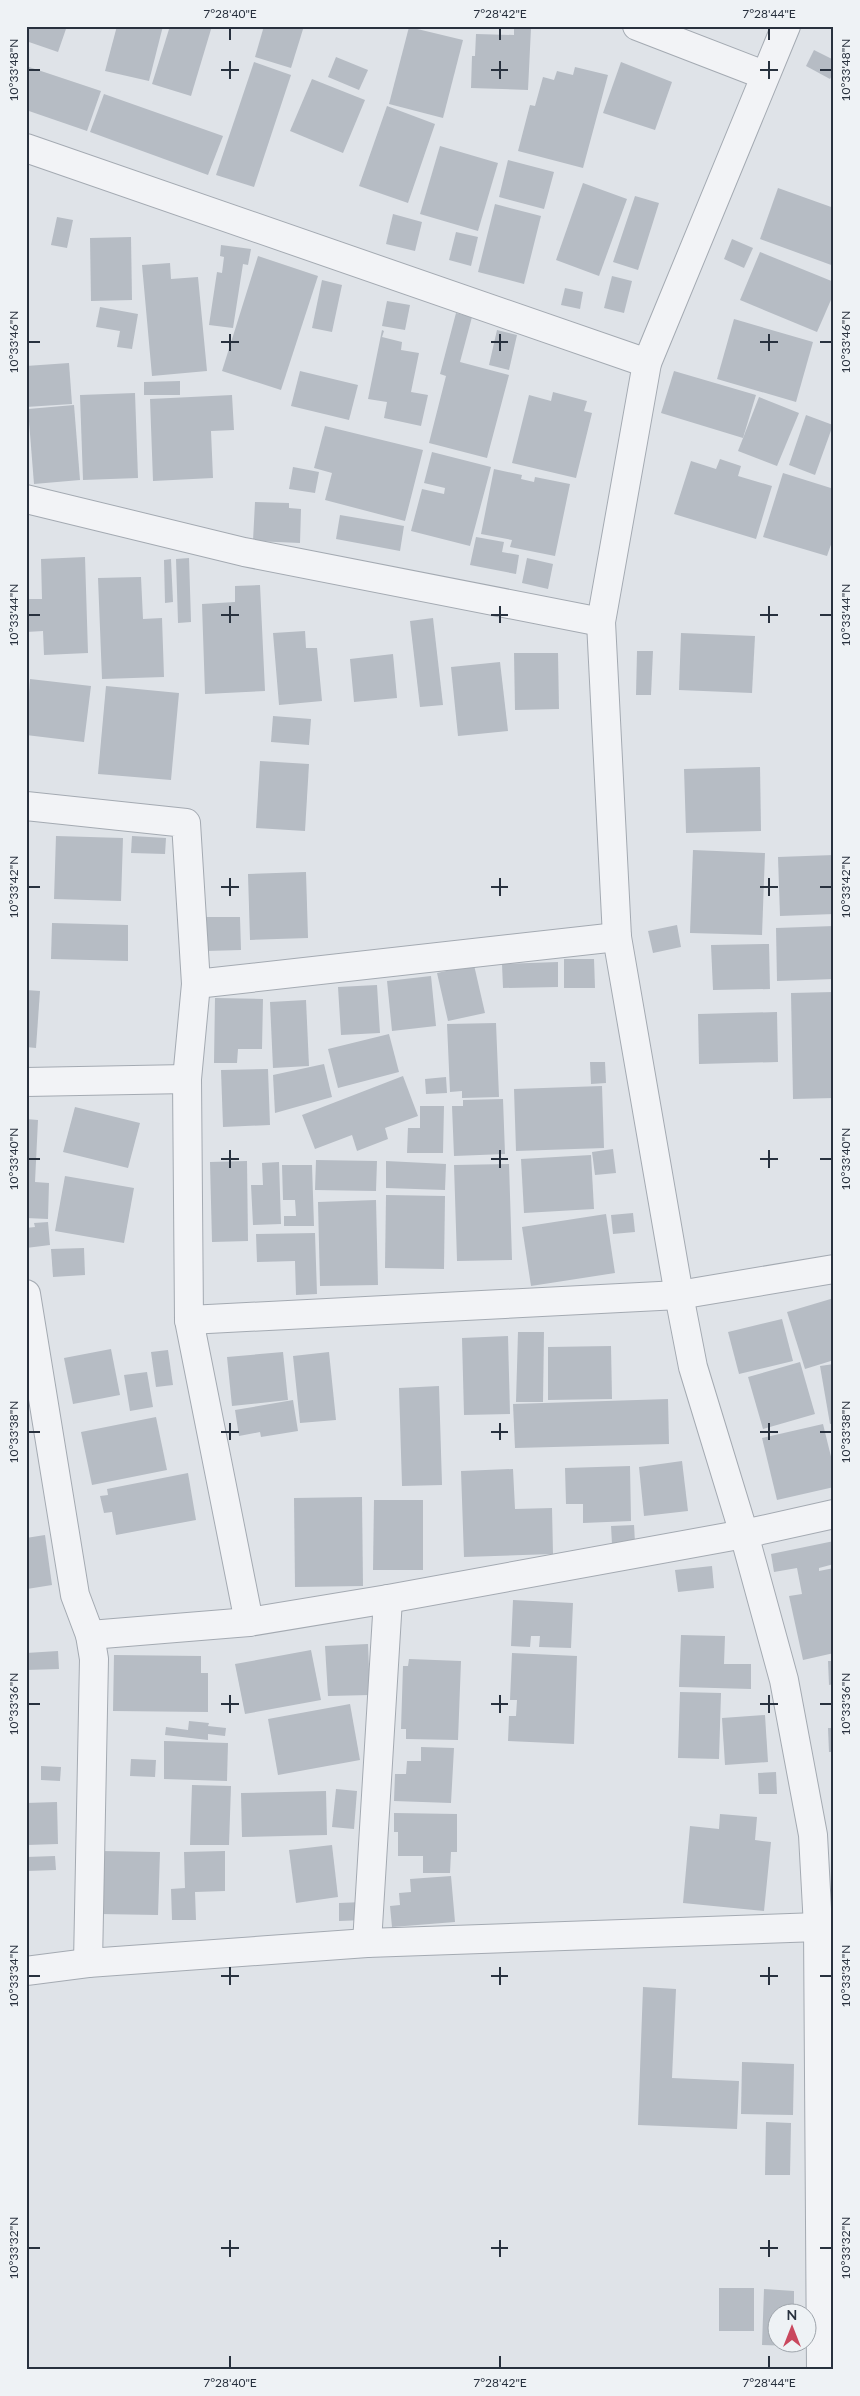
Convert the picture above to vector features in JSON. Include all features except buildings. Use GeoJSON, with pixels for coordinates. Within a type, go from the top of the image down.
{"type":"FeatureCollection","features":[{"type":"Feature","properties":{"kind":"street"},"geometry":{"type":"LineString","coordinates":[[637,26],[764,75]]}},
{"type":"Feature","properties":{"kind":"street"},"geometry":{"type":"LineString","coordinates":[[786,26],[764,75],[647,363],[601,622],[617,937],[679,1295],[694,1367],[744,1534],[784,1680],[813,1835],[818,1927],[821,2370]]}},
{"type":"Feature","properties":{"kind":"street"},"geometry":{"type":"LineString","coordinates":[[26,148],[647,363]]}},
{"type":"Feature","properties":{"kind":"street"},"geometry":{"type":"LineString","coordinates":[[26,499],[244,552],[601,622]]}},
{"type":"Feature","properties":{"kind":"street"},"geometry":{"type":"LineString","coordinates":[[26,806],[186,823],[196,984],[187,1079],[189,1320],[249,1622]]}},
{"type":"Feature","properties":{"kind":"street"},"geometry":{"type":"LineString","coordinates":[[196,984],[617,937]]}},
{"type":"Feature","properties":{"kind":"street"},"geometry":{"type":"LineString","coordinates":[[26,1082],[187,1079]]}},
{"type":"Feature","properties":{"kind":"street"},"geometry":{"type":"LineString","coordinates":[[189,1320],[679,1295],[834,1269]]}},
{"type":"Feature","properties":{"kind":"street"},"geometry":{"type":"LineString","coordinates":[[26,1294],[75,1594],[90,1635],[94,1659],[88,1963]]}},
{"type":"Feature","properties":{"kind":"street"},"geometry":{"type":"LineString","coordinates":[[90,1635],[249,1622],[388,1599],[744,1534],[834,1514]]}},
{"type":"Feature","properties":{"kind":"street"},"geometry":{"type":"LineString","coordinates":[[367,1942],[388,1599]]}},
{"type":"Feature","properties":{"kind":"street"},"geometry":{"type":"LineString","coordinates":[[26,1970],[88,1963],[367,1942],[818,1927]]}}]}
